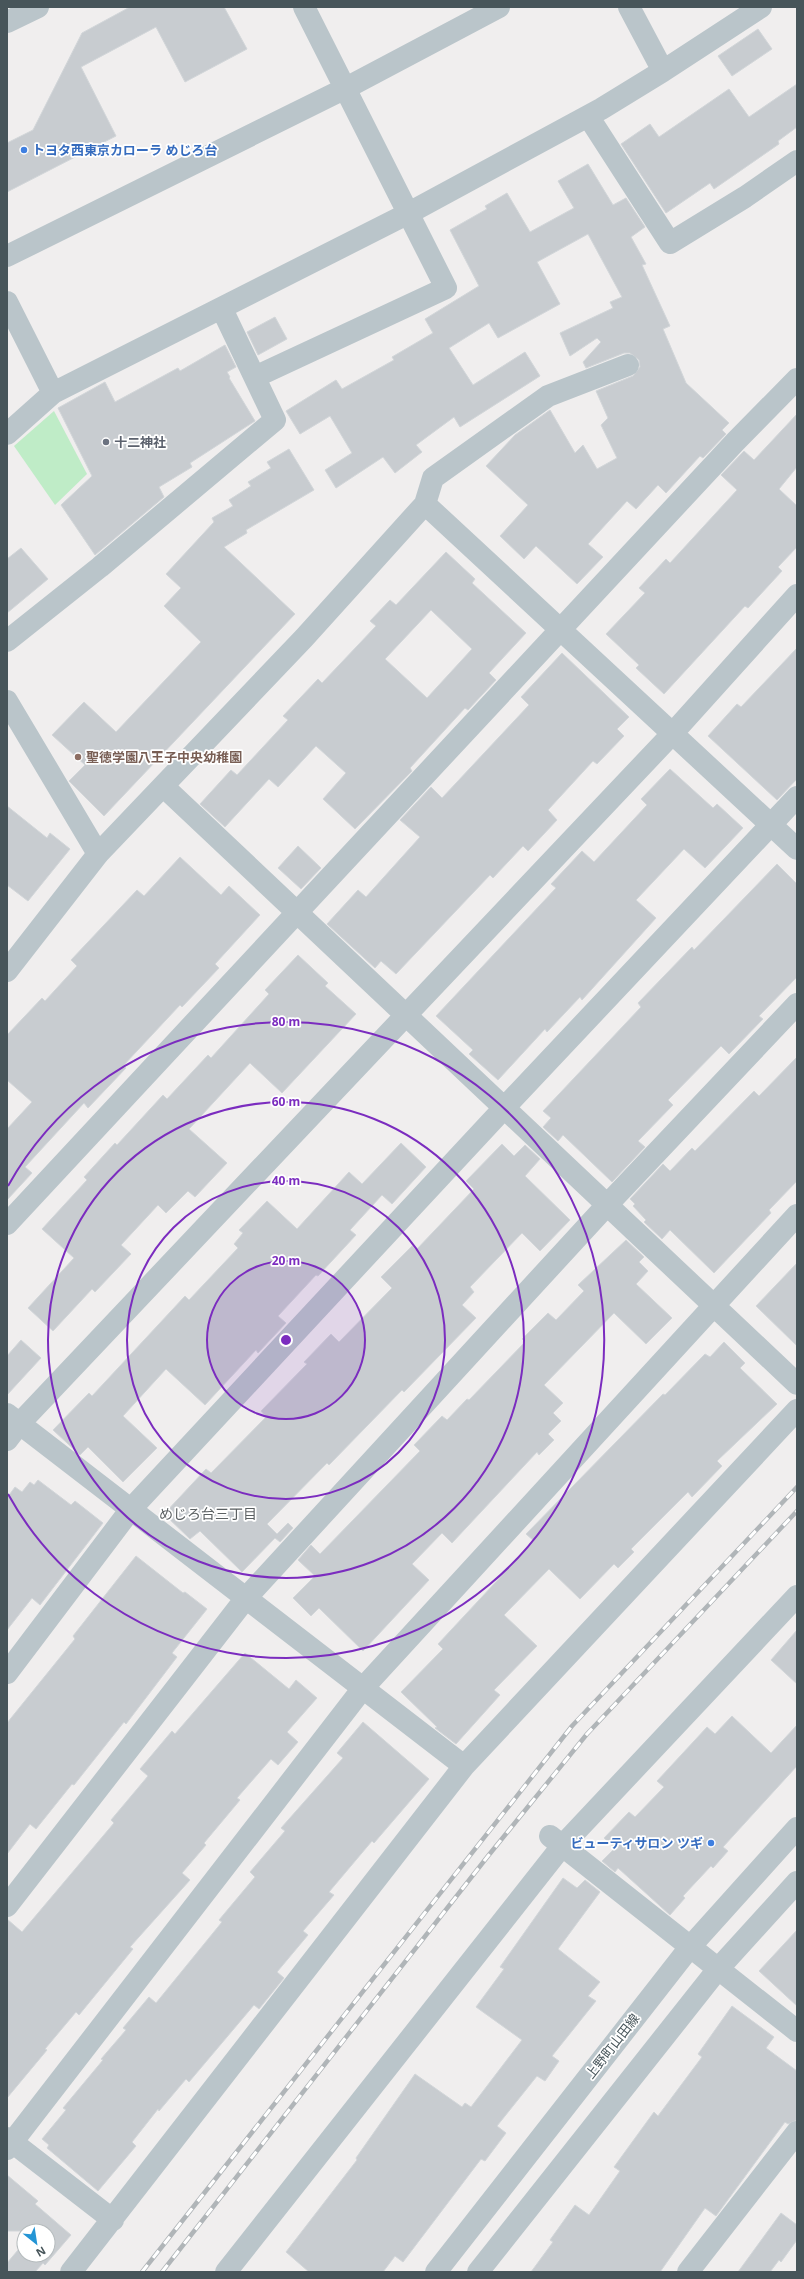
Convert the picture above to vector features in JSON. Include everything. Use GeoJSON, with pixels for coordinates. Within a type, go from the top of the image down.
{"type":"FeatureCollection","features":[{"type":"Feature","properties":{"kind":"street"},"geometry":{"type":"LineString","coordinates":[[7,22],[38,7]]}},
{"type":"Feature","properties":{"kind":"street"},"geometry":{"type":"LineString","coordinates":[[255,377],[446,288],[407,214],[346,88],[304,7]]}},
{"type":"Feature","properties":{"kind":"street"},"geometry":{"type":"LineString","coordinates":[[7,256],[346,88],[499,7]]}},
{"type":"Feature","properties":{"kind":"street"},"geometry":{"type":"LineString","coordinates":[[629,7],[663,71]]}},
{"type":"Feature","properties":{"kind":"street"},"geometry":{"type":"LineString","coordinates":[[7,434],[53,393],[222,309],[407,214],[588,116],[663,71],[760,7]]}},
{"type":"Feature","properties":{"kind":"street"},"geometry":{"type":"LineString","coordinates":[[588,116],[670,243],[745,197],[797,161]]}},
{"type":"Feature","properties":{"kind":"street"},"geometry":{"type":"LineString","coordinates":[[7,302],[53,393]]}},
{"type":"Feature","properties":{"kind":"street"},"geometry":{"type":"LineString","coordinates":[[7,641],[134,539],[275,420],[222,309]]}},
{"type":"Feature","properties":{"kind":"street"},"geometry":{"type":"LineString","coordinates":[[7,971],[98,854],[304,638],[425,504],[433,478],[548,396],[628,365]]}},
{"type":"Feature","properties":{"kind":"street"},"geometry":{"type":"LineString","coordinates":[[7,1224],[736,441],[797,379]]}},
{"type":"Feature","properties":{"kind":"street"},"geometry":{"type":"LineString","coordinates":[[425,504],[797,849]]}},
{"type":"Feature","properties":{"kind":"street"},"geometry":{"type":"LineString","coordinates":[[464,1766],[131,1509],[11,1425],[406,1015],[672,734],[797,595]]}},
{"type":"Feature","properties":{"kind":"street"},"geometry":{"type":"LineString","coordinates":[[7,701],[98,854]]}},
{"type":"Feature","properties":{"kind":"street"},"geometry":{"type":"LineString","coordinates":[[163,786],[797,1384]]}},
{"type":"Feature","properties":{"kind":"street"},"geometry":{"type":"LineString","coordinates":[[7,1673],[131,1509],[504,1108],[797,797]]}},
{"type":"Feature","properties":{"kind":"street"},"geometry":{"type":"LineString","coordinates":[[7,1906],[246,1598],[607,1205],[797,1004]]}},
{"type":"Feature","properties":{"kind":"street"},"geometry":{"type":"LineString","coordinates":[[112,2220],[9,2143],[363,1688],[797,1215]]}},
{"type":"Feature","properties":{"kind":"street"},"geometry":{"type":"LineString","coordinates":[[72,2272],[464,1766],[797,1410]]}},
{"type":"Feature","properties":{"kind":"street"},"geometry":{"type":"LineString","coordinates":[[226,2272],[556,1841],[797,1596]]}},
{"type":"Feature","properties":{"kind":"street","name":"上野町山田線"},"geometry":{"type":"LineString","coordinates":[[436,2272],[690,1947],[796,1831]]}},
{"type":"Feature","properties":{"kind":"street"},"geometry":{"type":"LineString","coordinates":[[556,1841],[797,2031]]}},
{"type":"Feature","properties":{"kind":"street"},"geometry":{"type":"LineString","coordinates":[[478,2272],[718,1969],[797,1882]]}},
{"type":"Feature","properties":{"kind":"street"},"geometry":{"type":"LineString","coordinates":[[565,2107],[591,2129]]}},
{"type":"Feature","properties":{"kind":"street"},"geometry":{"type":"LineString","coordinates":[[688,2272],[797,2132]]}},
{"type":"Feature","properties":{"kind":"street"},"geometry":{"type":"LineString","coordinates":[[450,2255],[473,2272]]}},
{"type":"Feature","properties":{"kind":"green space"},"geometry":{"type":"Polygon","coordinates":[[[54,411],[87,474],[55,505],[14,446],[54,411]]]}},
{"type":"Feature","properties":{"kind":"building"},"geometry":{"type":"Polygon","coordinates":[[[130,7],[224,7],[247,49],[185,82],[156,27],[81,67],[116,136],[7,192],[7,143],[33,130],[82,33],[130,7]]]}},
{"type":"Feature","properties":{"kind":"building"},"geometry":{"type":"Polygon","coordinates":[[[758,29],[772,49],[732,76],[718,56],[758,29]]]}},
{"type":"Feature","properties":{"kind":"building"},"geometry":{"type":"Polygon","coordinates":[[[797,84],[797,127],[778,141],[779,144],[714,189],[710,183],[666,213],[621,144],[650,124],[659,137],[729,89],[749,117],[797,84]]]}},
{"type":"Feature","properties":{"kind":"building"},"geometry":{"type":"Polygon","coordinates":[[[588,164],[613,205],[626,198],[645,227],[631,237],[646,264],[642,265],[670,326],[663,329],[686,383],[729,423],[722,430],[726,434],[703,458],[700,456],[666,493],[658,485],[636,509],[627,501],[588,544],[603,557],[577,584],[536,546],[524,559],[500,536],[528,505],[486,466],[515,435],[550,410],[575,453],[583,445],[597,469],[617,458],[601,425],[608,418],[596,391],[633,376],[640,367],[639,360],[630,353],[624,353],[586,368],[583,362],[601,342],[597,338],[570,356],[560,333],[613,308],[610,302],[622,297],[588,234],[537,262],[560,304],[498,338],[489,323],[449,348],[473,385],[525,352],[540,376],[460,427],[454,417],[416,445],[422,452],[395,473],[383,457],[336,488],[325,470],[352,453],[330,416],[300,434],[286,411],[336,380],[342,389],[394,360],[392,357],[433,333],[425,319],[479,286],[450,230],[487,209],[485,206],[507,193],[530,232],[574,208],[558,181],[588,164]]]}},
{"type":"Feature","properties":{"kind":"building"},"geometry":{"type":"Polygon","coordinates":[[[275,317],[287,339],[258,355],[247,332],[275,317]]]}},
{"type":"Feature","properties":{"kind":"building"},"geometry":{"type":"Polygon","coordinates":[[[225,345],[236,367],[227,372],[230,377],[229,378],[255,421],[190,463],[192,467],[159,487],[164,497],[95,555],[61,505],[92,476],[58,408],[105,382],[115,402],[178,368],[180,371],[225,345]]]}},
{"type":"Feature","properties":{"kind":"building"},"geometry":{"type":"Polygon","coordinates":[[[797,414],[797,467],[779,489],[797,506],[797,547],[778,567],[782,571],[748,608],[745,606],[664,694],[636,668],[639,665],[606,634],[645,593],[639,588],[666,559],[670,563],[737,490],[721,475],[744,451],[754,460],[797,414]]]}},
{"type":"Feature","properties":{"kind":"building"},"geometry":{"type":"Polygon","coordinates":[[[289,449],[314,490],[246,530],[247,533],[224,547],[295,614],[104,816],[69,781],[85,765],[52,735],[84,702],[116,732],[201,642],[164,606],[181,588],[166,574],[214,522],[212,518],[233,506],[229,500],[251,486],[248,482],[271,468],[267,462],[289,449]]]}},
{"type":"Feature","properties":{"kind":"building"},"geometry":{"type":"Polygon","coordinates":[[[21,548],[48,579],[7,613],[7,559],[21,548]]]}},
{"type":"Feature","properties":{"kind":"building"},"geometry":{"type":"Polygon","coordinates":[[[446,552],[475,579],[472,583],[526,633],[489,673],[496,680],[468,710],[465,708],[410,768],[412,771],[355,829],[323,799],[346,773],[316,746],[278,787],[269,779],[225,827],[200,804],[231,770],[237,775],[288,720],[283,716],[318,679],[322,683],[376,626],[370,621],[390,600],[396,605],[446,552]],[[431,610],[385,659],[427,698],[472,649],[431,610]]]}},
{"type":"Feature","properties":{"kind":"building"},"geometry":{"type":"Polygon","coordinates":[[[797,648],[797,779],[777,800],[708,736],[737,704],[741,707],[797,648]]]}},
{"type":"Feature","properties":{"kind":"building"},"geometry":{"type":"Polygon","coordinates":[[[562,653],[629,717],[617,729],[624,736],[597,764],[593,761],[548,810],[557,820],[528,851],[523,846],[493,878],[490,875],[396,974],[381,961],[375,968],[327,924],[358,890],[366,897],[420,837],[400,820],[431,787],[442,798],[529,705],[521,697],[562,653]]]}},
{"type":"Feature","properties":{"kind":"building"},"geometry":{"type":"Polygon","coordinates":[[[670,769],[713,808],[717,804],[743,828],[705,868],[684,849],[636,900],[656,918],[582,1000],[580,997],[547,1032],[545,1029],[498,1080],[469,1054],[473,1050],[436,1016],[556,888],[551,884],[582,851],[594,862],[647,805],[641,799],[670,769]]]}},
{"type":"Feature","properties":{"kind":"building"},"geometry":{"type":"Polygon","coordinates":[[[7,806],[47,838],[50,833],[70,849],[28,901],[7,885],[7,806]]]}},
{"type":"Feature","properties":{"kind":"building"},"geometry":{"type":"Polygon","coordinates":[[[298,846],[321,868],[301,889],[278,868],[298,846]]]}},
{"type":"Feature","properties":{"kind":"building"},"geometry":{"type":"Polygon","coordinates":[[[180,857],[221,895],[229,886],[260,915],[215,964],[219,968],[182,1007],[180,1005],[123,1066],[126,1068],[88,1108],[84,1103],[25,1167],[32,1173],[7,1200],[7,1129],[32,1102],[7,1080],[7,1035],[42,998],[45,1001],[77,966],[71,960],[137,890],[144,896],[180,857]]]}},
{"type":"Feature","properties":{"kind":"building"},"geometry":{"type":"Polygon","coordinates":[[[777,864],[797,884],[797,977],[759,1016],[763,1019],[729,1054],[721,1046],[668,1100],[673,1105],[638,1141],[645,1147],[612,1182],[563,1135],[558,1141],[543,1127],[551,1118],[543,1111],[641,1007],[638,1003],[692,947],[694,950],[777,864]]]}},
{"type":"Feature","properties":{"kind":"building"},"geometry":{"type":"Polygon","coordinates":[[[298,955],[328,983],[325,986],[356,1014],[282,1093],[250,1063],[189,1129],[227,1163],[195,1197],[188,1191],[166,1213],[158,1205],[121,1245],[131,1254],[95,1292],[92,1289],[53,1331],[28,1308],[74,1258],[42,1229],[87,1180],[84,1177],[115,1143],[117,1145],[163,1095],[167,1099],[208,1055],[211,1058],[269,994],[265,990],[298,955]]]}},
{"type":"Feature","properties":{"kind":"building"},"geometry":{"type":"Polygon","coordinates":[[[797,1057],[797,1181],[769,1210],[771,1213],[714,1273],[670,1230],[662,1239],[644,1222],[646,1220],[633,1206],[635,1204],[630,1199],[663,1164],[670,1171],[692,1148],[695,1151],[754,1091],[759,1096],[797,1057]]]}},
{"type":"Feature","properties":{"kind":"building"},"geometry":{"type":"Polygon","coordinates":[[[401,1143],[426,1167],[392,1204],[382,1195],[350,1230],[356,1235],[278,1316],[286,1323],[258,1353],[256,1350],[205,1405],[166,1369],[123,1416],[157,1448],[123,1482],[88,1447],[80,1455],[53,1430],[89,1393],[92,1396],[185,1296],[189,1300],[238,1248],[234,1244],[243,1233],[239,1230],[267,1201],[297,1229],[349,1172],[362,1184],[401,1143]]]}},
{"type":"Feature","properties":{"kind":"building"},"geometry":{"type":"Polygon","coordinates":[[[502,1144],[514,1156],[525,1145],[540,1159],[525,1176],[570,1220],[540,1251],[522,1233],[470,1287],[474,1292],[462,1305],[476,1318],[404,1392],[402,1390],[329,1465],[327,1463],[267,1524],[277,1534],[288,1523],[293,1528],[280,1542],[275,1538],[242,1572],[200,1531],[190,1539],[164,1514],[206,1469],[211,1473],[266,1417],[261,1411],[307,1364],[304,1362],[331,1334],[339,1342],[392,1288],[381,1277],[412,1246],[416,1250],[474,1189],[466,1181],[502,1144]]]}},
{"type":"Feature","properties":{"kind":"building"},"geometry":{"type":"Polygon","coordinates":[[[626,1240],[644,1257],[639,1262],[648,1271],[636,1284],[672,1318],[646,1344],[614,1313],[544,1385],[563,1403],[553,1413],[561,1421],[548,1434],[554,1440],[539,1455],[537,1452],[452,1543],[442,1533],[412,1564],[429,1580],[363,1651],[319,1608],[311,1616],[293,1598],[315,1576],[298,1560],[311,1545],[320,1554],[420,1451],[414,1445],[442,1416],[447,1420],[467,1399],[469,1400],[525,1342],[522,1339],[548,1313],[556,1320],[584,1291],[578,1285],[626,1240]]]}},
{"type":"Feature","properties":{"kind":"building"},"geometry":{"type":"Polygon","coordinates":[[[797,1263],[797,1346],[756,1306],[797,1263]]]}},
{"type":"Feature","properties":{"kind":"building"},"geometry":{"type":"Polygon","coordinates":[[[21,1340],[41,1358],[7,1395],[7,1356],[21,1340]]]}},
{"type":"Feature","properties":{"kind":"building"},"geometry":{"type":"Polygon","coordinates":[[[724,1342],[745,1363],[740,1368],[777,1404],[717,1461],[722,1466],[692,1497],[688,1492],[631,1549],[634,1552],[618,1568],[614,1564],[580,1599],[549,1569],[504,1615],[537,1646],[494,1690],[500,1695],[456,1744],[435,1728],[437,1727],[401,1692],[443,1649],[438,1644],[534,1541],[526,1534],[663,1394],[665,1395],[705,1354],[710,1357],[724,1342]]]}},
{"type":"Feature","properties":{"kind":"building"},"geometry":{"type":"Polygon","coordinates":[[[38,1480],[71,1505],[75,1501],[103,1523],[40,1605],[32,1598],[7,1630],[7,1498],[15,1487],[22,1492],[30,1482],[34,1485],[38,1480]]]}},
{"type":"Feature","properties":{"kind":"building"},"geometry":{"type":"Polygon","coordinates":[[[136,1556],[183,1593],[185,1592],[207,1609],[172,1653],[177,1657],[126,1724],[124,1722],[74,1785],[72,1784],[36,1829],[30,1824],[7,1854],[7,1723],[75,1639],[73,1636],[136,1556]]]}},
{"type":"Feature","properties":{"kind":"building"},"geometry":{"type":"Polygon","coordinates":[[[797,1630],[797,1684],[771,1660],[797,1630]]]}},
{"type":"Feature","properties":{"kind":"building"},"geometry":{"type":"Polygon","coordinates":[[[245,1653],[289,1689],[296,1680],[317,1698],[287,1732],[298,1742],[278,1765],[271,1759],[237,1798],[240,1800],[204,1843],[206,1845],[182,1873],[190,1880],[130,1947],[133,1949],[79,2015],[76,2012],[7,2098],[7,1919],[22,1932],[114,1823],[111,1820],[148,1776],[140,1769],[172,1731],[175,1734],[245,1653]]]}},
{"type":"Feature","properties":{"kind":"building"},"geometry":{"type":"Polygon","coordinates":[[[732,1716],[771,1753],[797,1725],[797,1766],[723,1847],[728,1851],[713,1868],[711,1866],[683,1896],[685,1898],[670,1915],[618,1868],[615,1872],[602,1861],[615,1848],[604,1838],[629,1812],[635,1817],[664,1787],[657,1781],[707,1727],[715,1734],[732,1716]]]}},
{"type":"Feature","properties":{"kind":"building"},"geometry":{"type":"Polygon","coordinates":[[[363,1722],[429,1779],[374,1843],[372,1841],[329,1892],[334,1895],[303,1931],[308,1935],[277,1972],[284,1978],[259,2009],[254,2005],[189,2082],[186,2079],[159,2111],[158,2109],[132,2142],[136,2146],[98,2191],[47,2148],[49,2145],[42,2139],[66,2110],[63,2108],[103,2060],[101,2059],[126,2030],[123,2028],[149,1997],[156,2003],[222,1922],[219,1920],[255,1877],[250,1872],[285,1831],[281,1828],[343,1758],[337,1753],[363,1722]]]}},
{"type":"Feature","properties":{"kind":"building"},"geometry":{"type":"Polygon","coordinates":[[[563,1878],[577,1888],[585,1880],[600,1892],[558,1949],[600,1982],[588,1996],[596,2001],[552,2056],[559,2061],[545,2081],[537,2076],[497,2126],[506,2133],[485,2161],[481,2159],[403,2262],[395,2256],[383,2272],[309,2272],[286,2252],[357,2160],[356,2158],[415,2074],[462,2107],[465,2103],[471,2107],[522,2040],[476,2007],[504,1969],[500,1967],[563,1878]]]}},
{"type":"Feature","properties":{"kind":"building"},"geometry":{"type":"Polygon","coordinates":[[[797,1930],[797,2006],[759,1971],[797,1930]]]}},
{"type":"Feature","properties":{"kind":"building"},"geometry":{"type":"Polygon","coordinates":[[[732,2006],[774,2037],[766,2048],[797,2071],[797,2120],[788,2124],[785,2122],[716,2216],[705,2208],[660,2272],[531,2272],[553,2242],[550,2240],[575,2205],[589,2215],[620,2171],[614,2167],[654,2112],[658,2116],[702,2057],[698,2054],[732,2006]]]}},
{"type":"Feature","properties":{"kind":"building"},"geometry":{"type":"Polygon","coordinates":[[[7,2175],[38,2201],[35,2204],[71,2235],[56,2252],[56,2223],[16,2223],[16,2231],[7,2231],[7,2175]]]}},
{"type":"Feature","properties":{"kind":"building"},"geometry":{"type":"Polygon","coordinates":[[[781,2213],[797,2225],[797,2240],[781,2262],[779,2260],[770,2272],[738,2272],[781,2213]]]}},
{"type":"Feature","properties":{"kind":"building"},"geometry":{"type":"Polygon","coordinates":[[[16,2252],[16,2263],[43,2263],[35,2272],[7,2272],[7,2263],[16,2252]]]}},
{"type":"Feature","properties":{"kind":"railway"},"geometry":{"type":"LineString","coordinates":[[142,2272],[572,1726],[797,1487]]}},
{"type":"Feature","properties":{"kind":"railway"},"geometry":{"type":"LineString","coordinates":[[162,2272],[488,1856],[587,1734],[797,1511]]}},
{"type":"Feature","properties":{"kind":"place","name":"トヨタ西東京カローラ めじろ台"},"geometry":{"type":"Point","coordinates":[24,150]}},
{"type":"Feature","properties":{"kind":"place","name":"十二神社"},"geometry":{"type":"Point","coordinates":[106,442]}},
{"type":"Feature","properties":{"kind":"place","name":"聖徳学園八王子中央幼稚園"},"geometry":{"type":"Point","coordinates":[78,757]}},
{"type":"Feature","properties":{"kind":"place","name":"ビューティサロン ツギ"},"geometry":{"type":"Point","coordinates":[711,1843]}},
{"type":"Feature","properties":{"kind":"district","name":"めじろ台三丁目"},"geometry":{"type":"Point","coordinates":[208,1514]}}]}
